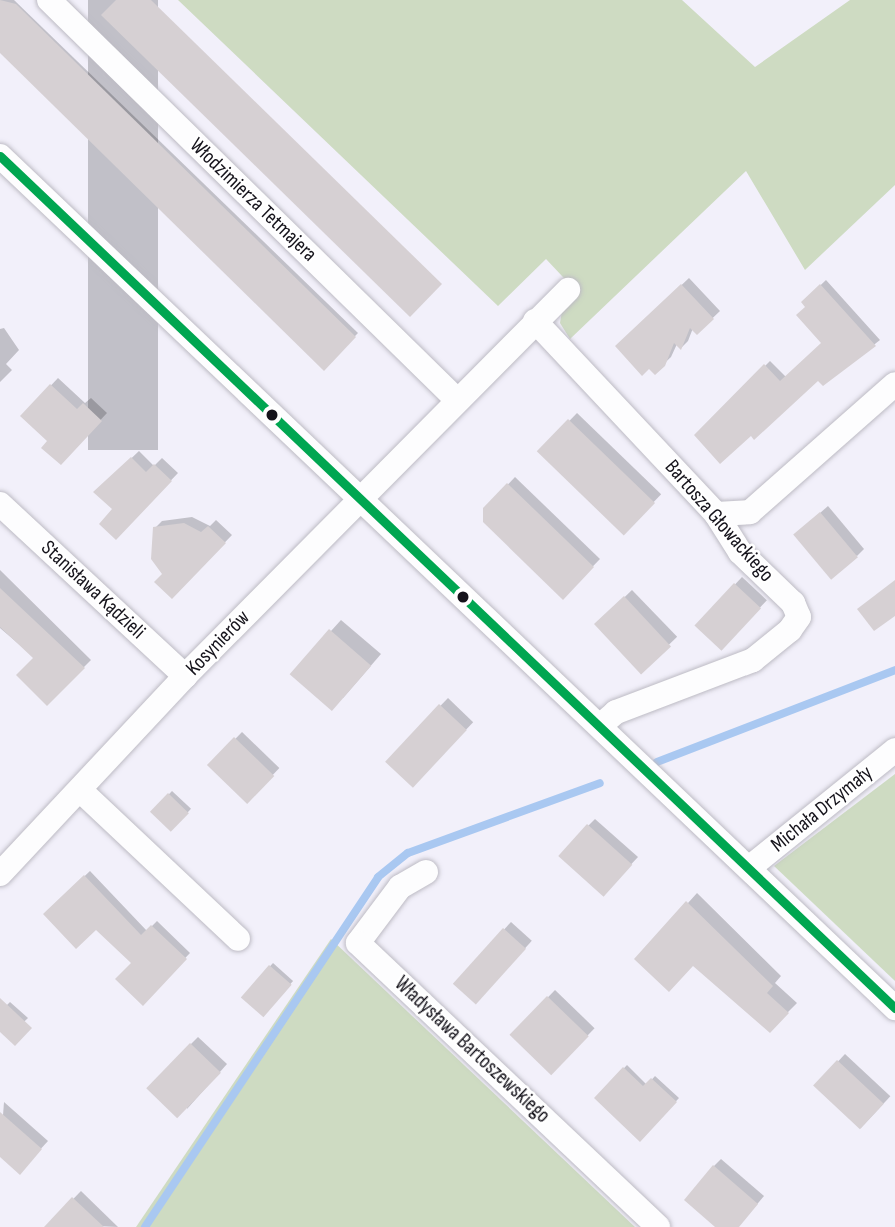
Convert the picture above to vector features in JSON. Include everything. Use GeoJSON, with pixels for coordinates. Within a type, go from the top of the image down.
{"type":"FeatureCollection","features":[{"type":"Feature","properties":{"kind":"street","name":"Włodzimierza Tetmajera"},"geometry":{"type":"LineString","coordinates":[[49,0],[457,400]]}},
{"type":"Feature","properties":{"kind":"street"},"geometry":{"type":"LineString","coordinates":[[0,156],[895,1007]]}},
{"type":"Feature","properties":{"kind":"street"},"geometry":{"type":"LineString","coordinates":[[360,500],[568,290]]}},
{"type":"Feature","properties":{"kind":"street","name":"Bartosza Głowackiego"},"geometry":{"type":"LineString","coordinates":[[535,321],[716,514],[740,552],[793,603],[799,617],[790,630],[753,660],[616,712],[600,726]]}},
{"type":"Feature","properties":{"kind":"street"},"geometry":{"type":"LineString","coordinates":[[716,514],[750,512],[895,384]]}},
{"type":"Feature","properties":{"kind":"street","name":"Kosynierów"},"geometry":{"type":"LineString","coordinates":[[0,874],[185,676],[360,500]]}},
{"type":"Feature","properties":{"kind":"street","name":"Stanisława Kądzieli"},"geometry":{"type":"LineString","coordinates":[[0,504],[185,676]]}},
{"type":"Feature","properties":{"kind":"street","name":"Michała Drzymały"},"geometry":{"type":"LineString","coordinates":[[748,868],[895,750]]}},
{"type":"Feature","properties":{"kind":"street"},"geometry":{"type":"LineString","coordinates":[[80,790],[238,939]]}},
{"type":"Feature","properties":{"kind":"street","name":"Władysława Bartoszewskiego"},"geometry":{"type":"LineString","coordinates":[[426,872],[400,887],[358,943],[658,1227]]}},
{"type":"Feature","properties":{"kind":"green space"},"geometry":{"type":"Polygon","coordinates":[[[178,0],[682,0],[755,67],[850,0],[895,0],[895,185],[805,270],[746,171],[570,339],[560,323],[562,311],[578,293],[546,259],[498,306],[178,0]]]}},
{"type":"Feature","properties":{"kind":"green space"},"geometry":{"type":"Polygon","coordinates":[[[895,774],[895,981],[774,866],[895,774]]]}},
{"type":"Feature","properties":{"kind":"green space"},"geometry":{"type":"Polygon","coordinates":[[[331,939],[635,1227],[136,1227],[331,939]]]}},
{"type":"Feature","properties":{"kind":"building"},"geometry":{"type":"Polygon","coordinates":[[[0,0],[16,4],[356,337],[324,371],[0,53],[0,0]]]}},
{"type":"Feature","properties":{"kind":"building"},"geometry":{"type":"Polygon","coordinates":[[[116,0],[151,0],[442,284],[410,317],[101,15],[116,0]]]}},
{"type":"Feature","properties":{"kind":"building"},"geometry":{"type":"Polygon","coordinates":[[[681,284],[714,319],[697,335],[690,328],[681,350],[674,343],[665,366],[655,375],[649,369],[642,376],[615,346],[681,284]]]}},
{"type":"Feature","properties":{"kind":"building"},"geometry":{"type":"Polygon","coordinates":[[[820,284],[876,346],[823,386],[818,381],[754,440],[751,436],[720,464],[694,435],[764,364],[780,381],[821,343],[796,315],[805,307],[801,302],[820,284]]]}},
{"type":"Feature","properties":{"kind":"building"},"geometry":{"type":"Polygon","coordinates":[[[50,384],[77,409],[83,403],[102,421],[61,465],[41,448],[47,441],[20,416],[50,384]]]}},
{"type":"Feature","properties":{"kind":"building"},"geometry":{"type":"Polygon","coordinates":[[[568,419],[655,503],[624,535],[537,451],[568,419]]]}},
{"type":"Feature","properties":{"kind":"building"},"geometry":{"type":"Polygon","coordinates":[[[131,457],[146,472],[154,464],[172,481],[116,540],[99,524],[112,509],[93,492],[131,457]]]}},
{"type":"Feature","properties":{"kind":"building"},"geometry":{"type":"Polygon","coordinates":[[[507,483],[594,567],[563,600],[483,522],[483,508],[507,483]]]}},
{"type":"Feature","properties":{"kind":"building"},"geometry":{"type":"Polygon","coordinates":[[[820,512],[858,557],[831,580],[793,534],[820,512]]]}},
{"type":"Feature","properties":{"kind":"building"},"geometry":{"type":"Polygon","coordinates":[[[184,523],[201,532],[208,526],[226,543],[172,599],[154,582],[162,574],[151,559],[153,527],[184,523]]]}},
{"type":"Feature","properties":{"kind":"building"},"geometry":{"type":"Polygon","coordinates":[[[895,580],[895,616],[874,631],[857,609],[895,580]]]}},
{"type":"Feature","properties":{"kind":"building"},"geometry":{"type":"Polygon","coordinates":[[[734,583],[761,608],[722,651],[694,625],[734,583]]]}},
{"type":"Feature","properties":{"kind":"building"},"geometry":{"type":"Polygon","coordinates":[[[0,588],[85,668],[47,706],[16,675],[33,658],[0,627],[0,588]]]}},
{"type":"Feature","properties":{"kind":"building"},"geometry":{"type":"Polygon","coordinates":[[[624,596],[671,646],[641,674],[594,624],[624,596]]]}},
{"type":"Feature","properties":{"kind":"building"},"geometry":{"type":"Polygon","coordinates":[[[329,629],[371,666],[332,711],[290,674],[329,629]]]}},
{"type":"Feature","properties":{"kind":"building"},"geometry":{"type":"Polygon","coordinates":[[[439,704],[467,730],[413,788],[385,762],[439,704]]]}},
{"type":"Feature","properties":{"kind":"building"},"geometry":{"type":"Polygon","coordinates":[[[234,737],[274,776],[247,804],[207,765],[234,737]]]}},
{"type":"Feature","properties":{"kind":"building"},"geometry":{"type":"Polygon","coordinates":[[[168,793],[189,813],[171,832],[150,812],[168,793]]]}},
{"type":"Feature","properties":{"kind":"building"},"geometry":{"type":"Polygon","coordinates":[[[587,824],[632,865],[604,897],[558,856],[587,824]]]}},
{"type":"Feature","properties":{"kind":"building"},"geometry":{"type":"Polygon","coordinates":[[[84,875],[141,935],[151,925],[187,959],[143,1006],[115,979],[131,963],[96,930],[76,949],[43,914],[84,875]]]}},
{"type":"Feature","properties":{"kind":"building"},"geometry":{"type":"Polygon","coordinates":[[[686,901],[773,986],[767,993],[789,1013],[770,1033],[693,966],[669,992],[634,959],[686,901]]]}},
{"type":"Feature","properties":{"kind":"building"},"geometry":{"type":"Polygon","coordinates":[[[503,928],[526,949],[476,1004],[453,984],[503,928]]]}},
{"type":"Feature","properties":{"kind":"building"},"geometry":{"type":"Polygon","coordinates":[[[269,965],[292,985],[263,1017],[241,997],[269,965]]]}},
{"type":"Feature","properties":{"kind":"building"},"geometry":{"type":"Polygon","coordinates":[[[547,996],[589,1036],[551,1075],[509,1035],[547,996]]]}},
{"type":"Feature","properties":{"kind":"building"},"geometry":{"type":"Polygon","coordinates":[[[0,998],[32,1028],[15,1046],[0,1032],[0,998]]]}},
{"type":"Feature","properties":{"kind":"building"},"geometry":{"type":"Polygon","coordinates":[[[190,1043],[221,1073],[177,1118],[146,1088],[190,1043]]]}},
{"type":"Feature","properties":{"kind":"building"},"geometry":{"type":"Polygon","coordinates":[[[837,1060],[884,1104],[860,1129],[813,1086],[837,1060]]]}},
{"type":"Feature","properties":{"kind":"building"},"geometry":{"type":"Polygon","coordinates":[[[623,1067],[643,1086],[651,1078],[677,1102],[640,1142],[594,1098],[623,1067]]]}},
{"type":"Feature","properties":{"kind":"building"},"geometry":{"type":"Polygon","coordinates":[[[0,1112],[42,1149],[20,1175],[0,1157],[0,1112]]]}},
{"type":"Feature","properties":{"kind":"building"},"geometry":{"type":"Polygon","coordinates":[[[713,1165],[758,1204],[739,1227],[715,1227],[684,1200],[713,1165]]]}},
{"type":"Feature","properties":{"kind":"building"},"geometry":{"type":"Polygon","coordinates":[[[72,1197],[104,1227],[44,1227],[72,1197]]]}},
{"type":"Feature","properties":{"kind":"waterway"},"geometry":{"type":"LineString","coordinates":[[657,762],[895,670]]}},
{"type":"Feature","properties":{"kind":"waterway"},"geometry":{"type":"LineString","coordinates":[[145,1227],[378,877],[408,853],[600,783]]}},
{"type":"Feature","properties":{"kind":"transit line"},"geometry":{"type":"LineString","coordinates":[[0,156],[895,1008]]}}]}
